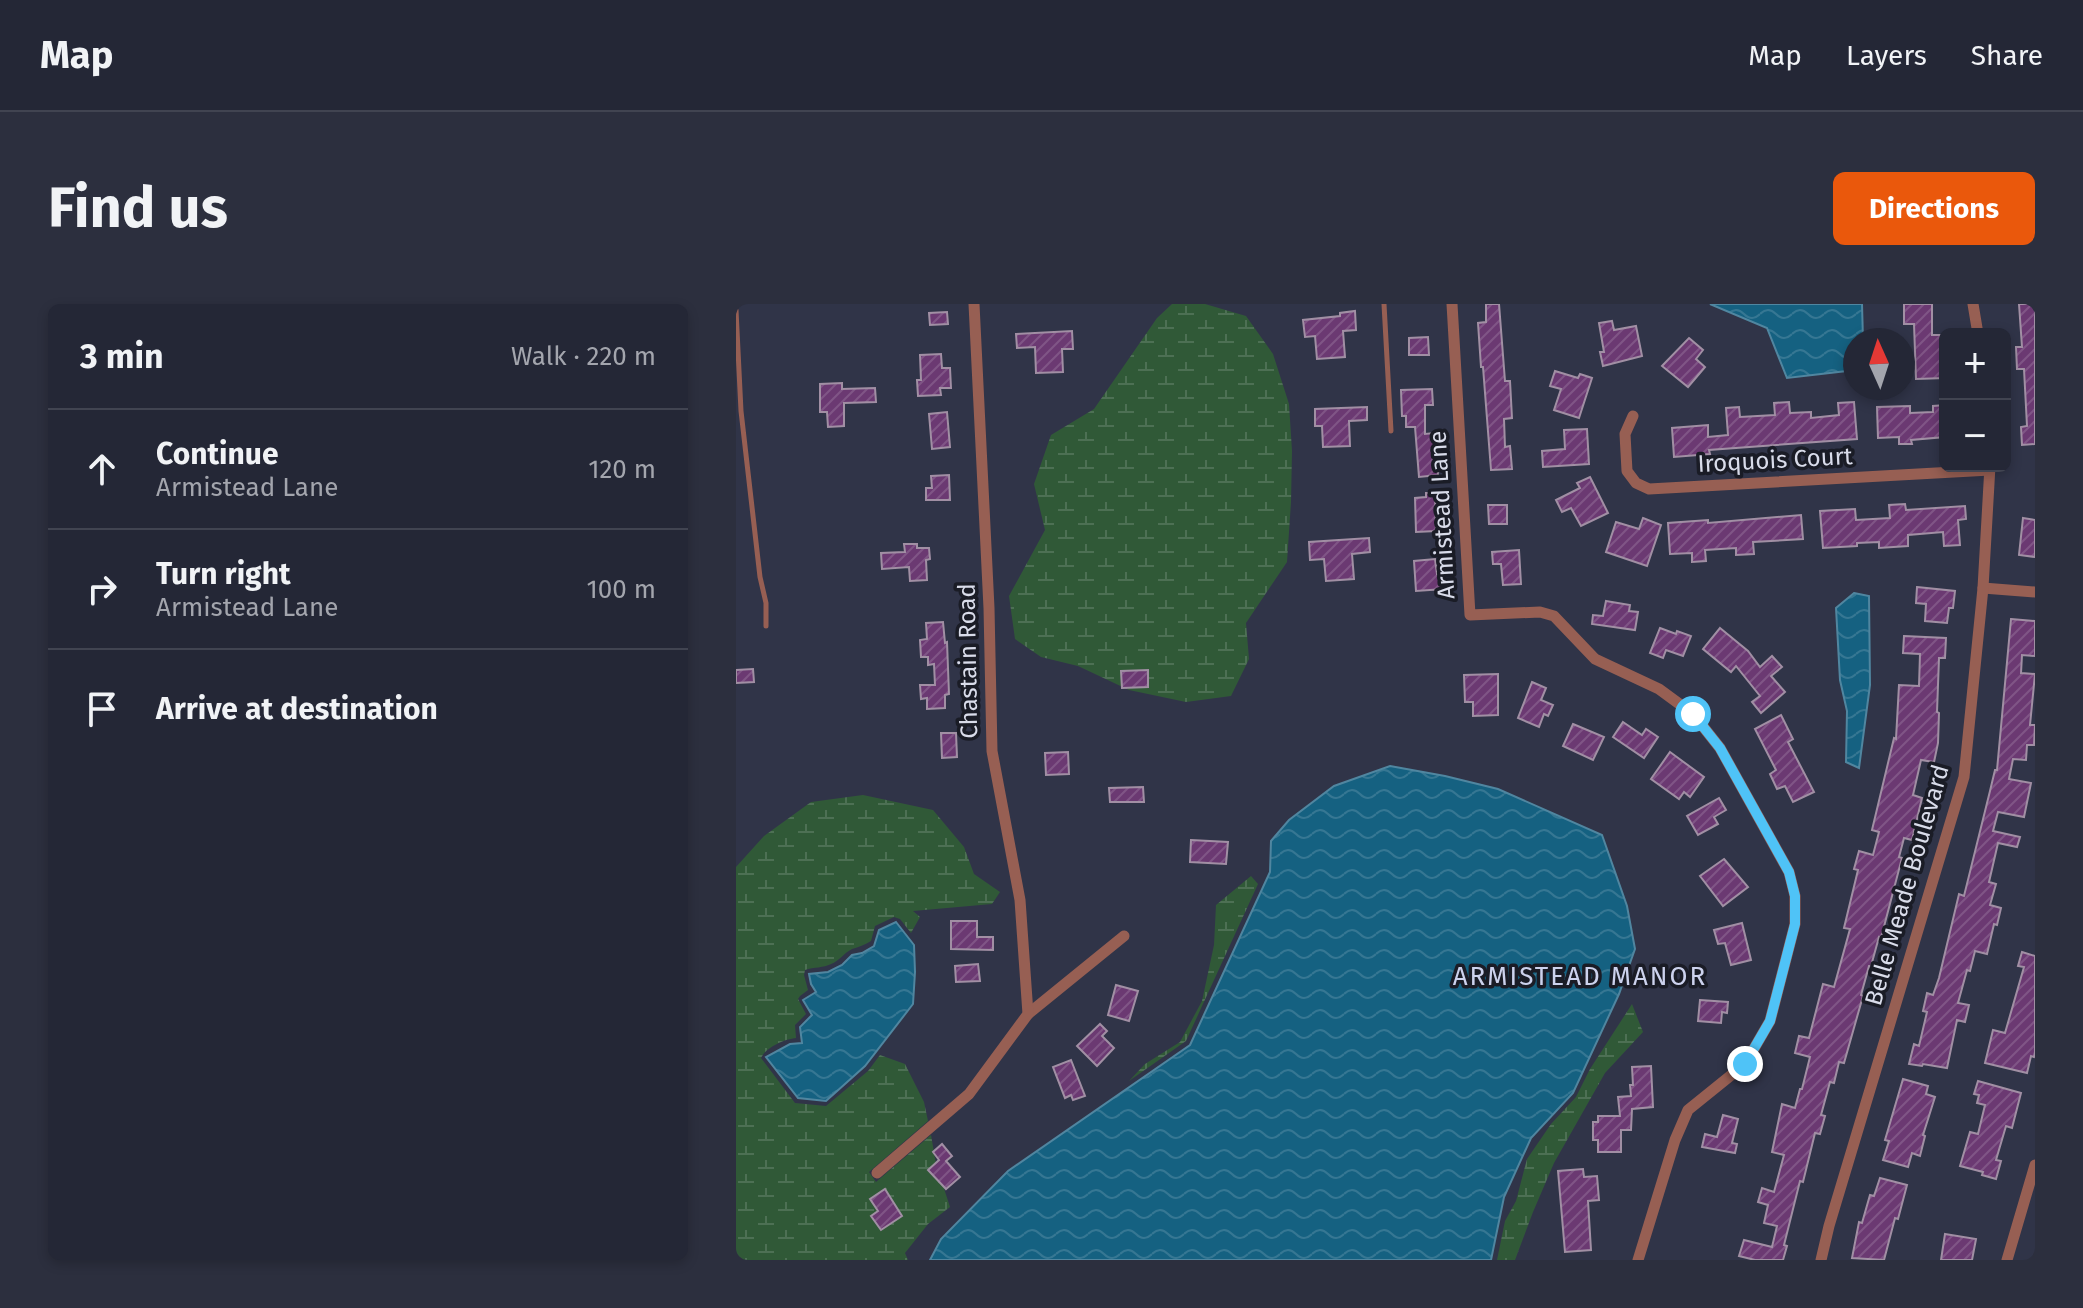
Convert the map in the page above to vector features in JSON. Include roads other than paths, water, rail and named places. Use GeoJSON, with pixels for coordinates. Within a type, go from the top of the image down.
{"type":"FeatureCollection","features":[{"type":"Feature","properties":{"kind":"street","name":"Chastain Road"},"geometry":{"type":"LineString","coordinates":[[974,304],[989,608],[992,751],[1020,900],[1028,1014]]}},
{"type":"Feature","properties":{"kind":"street","name":"Armistead Lane"},"geometry":{"type":"LineString","coordinates":[[1452,304],[1470,615],[1540,612],[1554,616],[1595,659],[1659,689],[1693,714],[1720,748],[1789,872],[1795,896],[1795,924],[1770,1021],[1745,1064],[1688,1110],[1675,1140],[1638,1260]]}},
{"type":"Feature","properties":{"kind":"street"},"geometry":{"type":"LineString","coordinates":[[1973,304],[1977,328]]}},
{"type":"Feature","properties":{"kind":"street","name":"Iroquois Court"},"geometry":{"type":"LineString","coordinates":[[1633,416],[1625,434],[1627,471],[1636,483],[1649,489],[1939,471]]}},
{"type":"Feature","properties":{"kind":"street","name":"Belle Meade Boulevard"},"geometry":{"type":"LineString","coordinates":[[1821,1260],[1964,777],[1983,588],[1990,472]]}},
{"type":"Feature","properties":{"kind":"street"},"geometry":{"type":"LineString","coordinates":[[1983,588],[2035,592]]}},
{"type":"Feature","properties":{"kind":"street"},"geometry":{"type":"LineString","coordinates":[[877,1173],[969,1094],[1028,1014],[1124,936]]}},
{"type":"Feature","properties":{"kind":"street"},"geometry":{"type":"LineString","coordinates":[[2007,1260],[2035,1165]]}},
{"type":"Feature","properties":{"kind":"lane"},"geometry":{"type":"LineString","coordinates":[[1384,304],[1391,431]]}},
{"type":"Feature","properties":{"kind":"lane"},"geometry":{"type":"LineString","coordinates":[[736,310],[741,411],[760,577],[766,603],[766,626]]}},
{"type":"Feature","properties":{"kind":"water"},"geometry":{"type":"Polygon","coordinates":[[[1710,304],[1862,304],[1863,328],[1843,328],[1843,371],[1787,378],[1767,328],[1710,304]]]}},
{"type":"Feature","properties":{"kind":"water"},"geometry":{"type":"Polygon","coordinates":[[[1854,593],[1869,596],[1870,685],[1859,768],[1846,762],[1847,711],[1840,680],[1836,608],[1854,593]]]}},
{"type":"Feature","properties":{"kind":"water"},"geometry":{"type":"Polygon","coordinates":[[[1390,766],[1498,789],[1602,835],[1627,906],[1635,949],[1619,994],[1573,1093],[1531,1138],[1504,1197],[1491,1260],[930,1260],[941,1239],[1008,1171],[1190,1045],[1270,872],[1271,841],[1289,820],[1334,786],[1390,766]]]}},
{"type":"Feature","properties":{"kind":"water"},"geometry":{"type":"Polygon","coordinates":[[[896,922],[914,945],[913,1004],[865,1066],[826,1101],[798,1098],[766,1057],[790,1044],[802,1043],[800,1027],[812,1015],[803,1000],[816,992],[809,974],[828,972],[852,955],[874,946],[879,930],[896,922]]]}},
{"type":"Feature","properties":{"kind":"district","name":"ARMISTEAD MANOR"},"geometry":{"type":"Point","coordinates":[1580,976]}}]}
